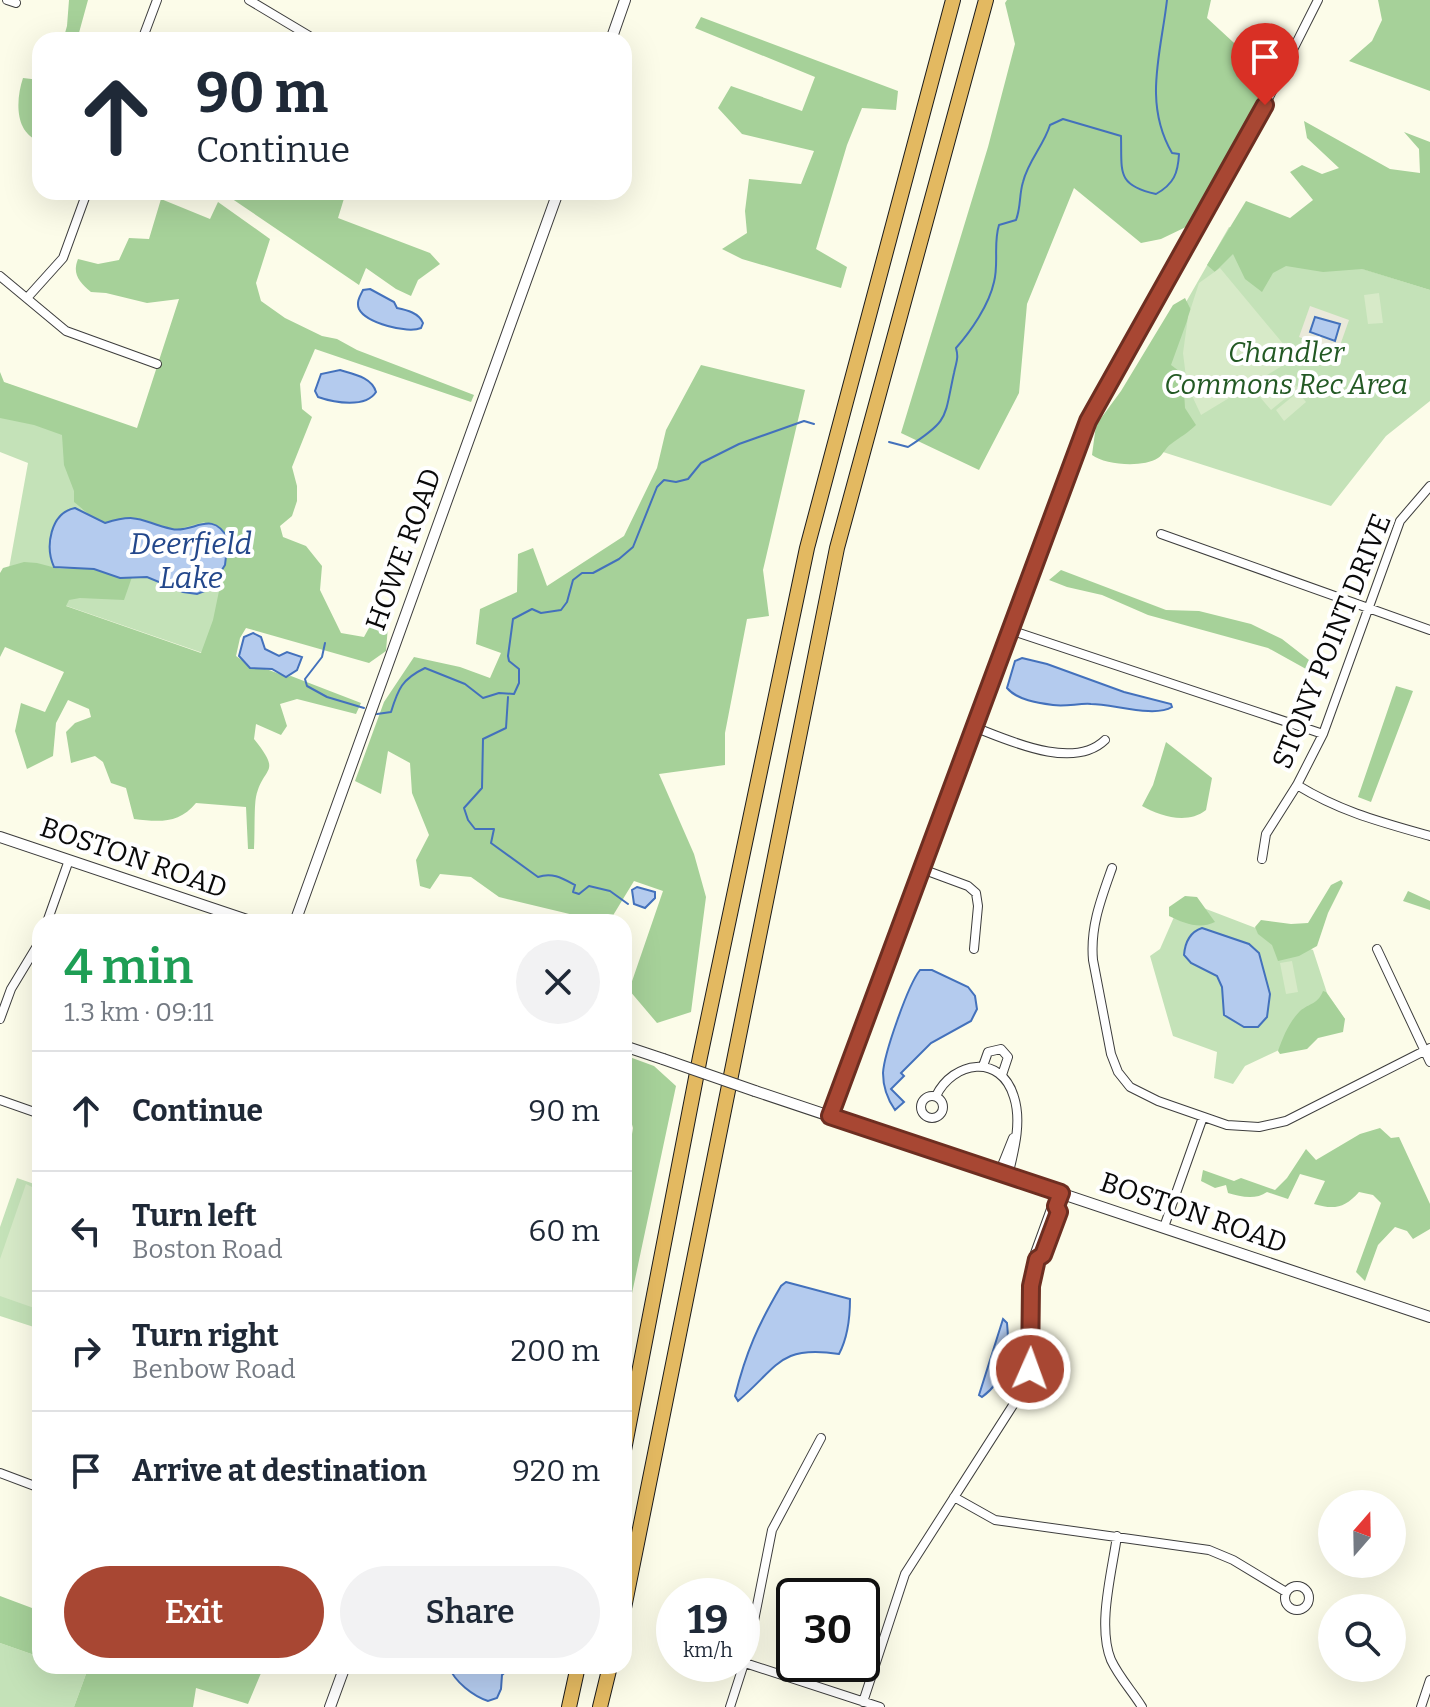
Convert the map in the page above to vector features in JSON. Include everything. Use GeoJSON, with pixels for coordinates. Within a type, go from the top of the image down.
{"type":"FeatureCollection","features":[{"type":"Feature","properties":{"kind":"highway"},"geometry":{"type":"LineString","coordinates":[[632,1409],[700,1057],[807,548],[953,0]]}},
{"type":"Feature","properties":{"kind":"highway"},"geometry":{"type":"LineString","coordinates":[[632,1568],[837,548],[986,0]]}},
{"type":"Feature","properties":{"kind":"highway"},"geometry":{"type":"LineString","coordinates":[[569,1707],[576,1674]]}},
{"type":"Feature","properties":{"kind":"highway"},"geometry":{"type":"LineString","coordinates":[[600,1707],[608,1674]]}},
{"type":"Feature","properties":{"kind":"street"},"geometry":{"type":"LineString","coordinates":[[145,32],[157,0]]}},
{"type":"Feature","properties":{"kind":"street"},"geometry":{"type":"LineString","coordinates":[[249,0],[303,32]]}},
{"type":"Feature","properties":{"kind":"street"},"geometry":{"type":"LineString","coordinates":[[614,32],[625,0]]}},
{"type":"Feature","properties":{"kind":"street"},"geometry":{"type":"LineString","coordinates":[[830,1116],[1088,421],[1255,125],[1318,0]]}},
{"type":"Feature","properties":{"kind":"street"},"geometry":{"type":"LineString","coordinates":[[27,298],[63,258],[84,200]]}},
{"type":"Feature","properties":{"kind":"street","name":"HOWE ROAD"},"geometry":{"type":"LineString","coordinates":[[298,914],[555,200]]}},
{"type":"Feature","properties":{"kind":"street"},"geometry":{"type":"LineString","coordinates":[[0,276],[66,331],[157,364]]}},
{"type":"Feature","properties":{"kind":"street","name":"STONY POINT DRIVE"},"geometry":{"type":"LineString","coordinates":[[1262,859],[1266,834],[1297,785],[1323,734],[1400,521],[1430,486]]}},
{"type":"Feature","properties":{"kind":"street"},"geometry":{"type":"LineString","coordinates":[[1161,534],[1430,630]]}},
{"type":"Feature","properties":{"kind":"street"},"geometry":{"type":"LineString","coordinates":[[1010,630],[1323,734]]}},
{"type":"Feature","properties":{"kind":"street"},"geometry":{"type":"LineString","coordinates":[[974,727],[1049,752],[1086,751],[1105,740]]}},
{"type":"Feature","properties":{"kind":"street"},"geometry":{"type":"LineString","coordinates":[[1297,785],[1329,804],[1430,835]]}},
{"type":"Feature","properties":{"kind":"street","name":"BOSTON ROAD"},"geometry":{"type":"LineString","coordinates":[[0,837],[229,914]]}},
{"type":"Feature","properties":{"kind":"street"},"geometry":{"type":"LineString","coordinates":[[50,914],[69,860]]}},
{"type":"Feature","properties":{"kind":"street"},"geometry":{"type":"LineString","coordinates":[[1112,868],[1098,908],[1092,945],[1111,1054],[1118,1072],[1130,1087],[1143,1096],[1203,1117],[1243,1127],[1259,1127],[1286,1121],[1427,1050]]}},
{"type":"Feature","properties":{"kind":"street"},"geometry":{"type":"LineString","coordinates":[[922,869],[968,886],[976,893],[978,906],[974,949]]}},
{"type":"Feature","properties":{"kind":"street"},"geometry":{"type":"LineString","coordinates":[[1377,949],[1430,1062]]}},
{"type":"Feature","properties":{"kind":"street"},"geometry":{"type":"LineString","coordinates":[[0,1019],[11,989],[32,954]]}},
{"type":"Feature","properties":{"kind":"street","name":"BOSTON ROAD"},"geometry":{"type":"LineString","coordinates":[[632,1049],[1430,1317]]}},
{"type":"Feature","properties":{"kind":"street"},"geometry":{"type":"LineString","coordinates":[[983,1066],[988,1052],[1001,1049],[1008,1057],[1002,1075]]}},
{"type":"Feature","properties":{"kind":"street"},"geometry":{"type":"LineString","coordinates":[[936,1096],[942,1084],[962,1071],[983,1066],[1002,1075],[1011,1088],[1017,1109],[1014,1137],[1006,1150],[1003,1174]]}},
{"type":"Feature","properties":{"kind":"street"},"geometry":{"type":"LineString","coordinates":[[0,1100],[32,1111]]}},
{"type":"Feature","properties":{"kind":"street"},"geometry":{"type":"LineString","coordinates":[[1164,1227],[1203,1117]]}},
{"type":"Feature","properties":{"kind":"street"},"geometry":{"type":"LineString","coordinates":[[863,1702],[900,1585],[1021,1396],[1032,1353],[1031,1286],[1037,1259],[1043,1255],[1059,1212],[1056,1206],[1061,1193]]}},
{"type":"Feature","properties":{"kind":"street"},"geometry":{"type":"LineString","coordinates":[[760,1589],[772,1530],[821,1438]]}},
{"type":"Feature","properties":{"kind":"street"},"geometry":{"type":"LineString","coordinates":[[0,1473],[32,1485]]}},
{"type":"Feature","properties":{"kind":"street"},"geometry":{"type":"LineString","coordinates":[[954,1497],[995,1520],[1209,1550],[1233,1560],[1286,1592]]}},
{"type":"Feature","properties":{"kind":"street"},"geometry":{"type":"LineString","coordinates":[[1117,1536],[1105,1624],[1107,1643],[1115,1666],[1142,1707]]}},
{"type":"Feature","properties":{"kind":"street"},"geometry":{"type":"LineString","coordinates":[[760,1668],[880,1707]]}},
{"type":"Feature","properties":{"kind":"street"},"geometry":{"type":"LineString","coordinates":[[330,1707],[342,1674]]}},
{"type":"Feature","properties":{"kind":"street"},"geometry":{"type":"LineString","coordinates":[[1421,1707],[1430,1680]]}},
{"type":"Feature","properties":{"kind":"street"},"geometry":{"type":"LineString","coordinates":[[730,1707],[739,1682]]}},
{"type":"Feature","properties":{"kind":"green space"},"geometry":{"type":"Polygon","coordinates":[[[69,0],[88,0],[79,32],[65,32],[69,0]]]}},
{"type":"Feature","properties":{"kind":"green space"},"geometry":{"type":"Polygon","coordinates":[[[1007,0],[1211,0],[1207,18],[1272,78],[1192,232],[1188,226],[1161,239],[1141,243],[1074,188],[1027,304],[1019,393],[979,470],[901,433],[988,147],[1015,44],[1005,3],[1007,0]]]}},
{"type":"Feature","properties":{"kind":"green space"},"geometry":{"type":"Polygon","coordinates":[[[1378,0],[1430,0],[1430,91],[1349,61],[1372,41],[1382,20],[1378,0]]]}},
{"type":"Feature","properties":{"kind":"green space"},"geometry":{"type":"Polygon","coordinates":[[[701,17],[898,91],[896,110],[862,108],[847,145],[816,249],[847,267],[841,288],[742,259],[722,249],[747,233],[745,211],[749,179],[801,184],[814,151],[742,134],[718,108],[731,86],[802,111],[815,77],[695,28],[701,17]]]}},
{"type":"Feature","properties":{"kind":"green space"},"geometry":{"type":"Polygon","coordinates":[[[23,78],[32,79],[32,138],[21,123],[19,95],[23,78]]]}},
{"type":"Feature","properties":{"kind":"green space"},"geometry":{"type":"Polygon","coordinates":[[[1304,121],[1390,169],[1420,173],[1419,149],[1404,132],[1430,142],[1430,290],[1362,269],[1323,272],[1286,266],[1273,273],[1262,292],[1245,279],[1233,254],[1215,272],[1207,265],[1246,201],[1290,218],[1313,200],[1290,172],[1302,165],[1322,174],[1339,168],[1307,138],[1304,121]]]}},
{"type":"Feature","properties":{"kind":"green space"},"geometry":{"type":"Polygon","coordinates":[[[161,200],[210,219],[218,202],[270,239],[256,283],[261,301],[285,318],[322,336],[337,339],[357,350],[474,395],[471,402],[315,349],[300,384],[302,409],[312,417],[292,467],[297,501],[292,516],[280,526],[283,537],[306,546],[322,566],[320,590],[341,633],[364,637],[381,606],[389,613],[386,651],[369,663],[246,628],[236,656],[242,660],[361,703],[356,714],[297,699],[280,704],[287,726],[281,735],[256,724],[254,739],[269,765],[256,797],[254,849],[248,849],[246,807],[196,803],[176,818],[160,821],[134,819],[126,788],[111,783],[103,762],[95,756],[71,763],[66,732],[75,723],[91,717],[89,709],[68,700],[56,723],[53,756],[27,769],[15,731],[21,703],[45,712],[64,672],[5,647],[0,657],[0,573],[3,568],[24,562],[60,569],[94,569],[120,578],[132,577],[124,600],[80,598],[69,600],[66,606],[201,653],[213,620],[219,591],[210,589],[225,565],[228,539],[204,522],[175,530],[158,525],[115,524],[97,520],[74,502],[74,491],[64,465],[62,435],[0,418],[0,372],[4,382],[137,428],[179,299],[147,303],[91,292],[80,281],[76,269],[78,259],[98,264],[119,260],[129,238],[149,239],[161,200]]]}},
{"type":"Feature","properties":{"kind":"green space"},"geometry":{"type":"Polygon","coordinates":[[[234,200],[344,200],[338,218],[430,253],[440,264],[418,280],[411,296],[366,268],[359,285],[234,200]]]}},
{"type":"Feature","properties":{"kind":"green space","name":"Chandler Commons Rec Area"},"geometry":{"type":"Polygon","coordinates":[[[1229,227],[1430,290],[1430,401],[1386,436],[1331,506],[1110,435],[1229,227]]]}},
{"type":"Feature","properties":{"kind":"green space"},"geometry":{"type":"Polygon","coordinates":[[[1220,268],[1295,358],[1201,415],[1187,385],[1183,353],[1188,317],[1199,283],[1220,268]]]}},
{"type":"Feature","properties":{"kind":"green space"},"geometry":{"type":"Polygon","coordinates":[[[1379,293],[1383,323],[1368,324],[1364,295],[1379,293]]]}},
{"type":"Feature","properties":{"kind":"green space"},"geometry":{"type":"Polygon","coordinates":[[[1185,298],[1191,310],[1171,365],[1183,374],[1185,408],[1196,425],[1169,445],[1160,457],[1151,461],[1124,464],[1092,455],[1096,425],[1121,391],[1173,305],[1185,298]]]}},
{"type":"Feature","properties":{"kind":"green space"},"geometry":{"type":"Polygon","coordinates":[[[701,365],[805,390],[763,570],[769,616],[747,619],[725,733],[725,765],[659,774],[694,854],[706,897],[691,1012],[657,1023],[632,994],[632,981],[663,891],[634,881],[614,914],[570,914],[499,897],[471,877],[440,874],[430,889],[420,886],[416,860],[429,835],[412,793],[410,763],[388,751],[381,794],[355,781],[384,702],[414,657],[460,667],[490,678],[501,653],[476,644],[480,609],[517,592],[518,554],[533,548],[547,586],[624,536],[657,468],[666,430],[701,365]]]}},
{"type":"Feature","properties":{"kind":"green space"},"geometry":{"type":"Polygon","coordinates":[[[1286,374],[1298,388],[1271,410],[1259,396],[1286,374]]]}},
{"type":"Feature","properties":{"kind":"green space"},"geometry":{"type":"Polygon","coordinates":[[[0,381],[277,481],[223,660],[6,585],[28,463],[0,452],[0,381]]]}},
{"type":"Feature","properties":{"kind":"green space"},"geometry":{"type":"Polygon","coordinates":[[[1298,392],[1306,402],[1284,421],[1276,410],[1298,392]]]}},
{"type":"Feature","properties":{"kind":"green space"},"geometry":{"type":"Polygon","coordinates":[[[1061,570],[1166,610],[1199,611],[1251,624],[1282,639],[1309,660],[1306,669],[1268,648],[1148,615],[1102,595],[1049,580],[1061,570]]]}},
{"type":"Feature","properties":{"kind":"green space"},"geometry":{"type":"Polygon","coordinates":[[[1396,686],[1413,691],[1371,802],[1358,797],[1396,686]]]}},
{"type":"Feature","properties":{"kind":"green space"},"geometry":{"type":"Polygon","coordinates":[[[1166,742],[1212,778],[1206,810],[1199,815],[1174,817],[1142,806],[1153,785],[1166,742]]]}},
{"type":"Feature","properties":{"kind":"green space"},"geometry":{"type":"Polygon","coordinates":[[[1341,880],[1343,883],[1328,913],[1317,946],[1299,956],[1278,961],[1272,945],[1258,934],[1255,927],[1261,920],[1308,923],[1331,885],[1341,880]]]}},
{"type":"Feature","properties":{"kind":"green space"},"geometry":{"type":"Polygon","coordinates":[[[1408,891],[1430,901],[1430,910],[1403,901],[1408,891]]]}},
{"type":"Feature","properties":{"kind":"green space"},"geometry":{"type":"Polygon","coordinates":[[[1185,896],[1197,897],[1215,922],[1197,925],[1169,916],[1169,907],[1185,896]]]}},
{"type":"Feature","properties":{"kind":"green space"},"geometry":{"type":"Polygon","coordinates":[[[1193,904],[1313,950],[1327,993],[1345,1019],[1245,1066],[1233,1084],[1214,1078],[1217,1052],[1173,1036],[1150,956],[1160,949],[1174,917],[1193,904]]]}},
{"type":"Feature","properties":{"kind":"green space"},"geometry":{"type":"Polygon","coordinates":[[[1292,961],[1298,992],[1286,994],[1280,963],[1292,961]]]}},
{"type":"Feature","properties":{"kind":"green space"},"geometry":{"type":"Polygon","coordinates":[[[1323,991],[1345,1019],[1343,1032],[1318,1038],[1307,1049],[1280,1054],[1278,1051],[1293,1020],[1323,991]]]}},
{"type":"Feature","properties":{"kind":"green space"},"geometry":{"type":"Polygon","coordinates":[[[632,1058],[654,1066],[676,1086],[632,1293],[632,1134],[632,1058]]]}},
{"type":"Feature","properties":{"kind":"green space"},"geometry":{"type":"Polygon","coordinates":[[[1380,1128],[1391,1138],[1399,1137],[1430,1204],[1430,1229],[1413,1239],[1407,1231],[1395,1227],[1378,1245],[1365,1281],[1356,1272],[1381,1203],[1373,1195],[1359,1192],[1344,1204],[1328,1207],[1314,1204],[1325,1181],[1300,1174],[1288,1199],[1267,1192],[1253,1197],[1238,1196],[1228,1193],[1226,1185],[1215,1188],[1201,1181],[1203,1170],[1234,1181],[1241,1178],[1275,1190],[1306,1149],[1316,1160],[1360,1134],[1380,1128]]]}},
{"type":"Feature","properties":{"kind":"green space"},"geometry":{"type":"Polygon","coordinates":[[[17,1178],[32,1183],[32,1326],[0,1316],[0,1227],[17,1178]]]}},
{"type":"Feature","properties":{"kind":"green space"},"geometry":{"type":"Polygon","coordinates":[[[26,1184],[32,1187],[32,1307],[0,1296],[0,1259],[26,1184]]]}},
{"type":"Feature","properties":{"kind":"green space"},"geometry":{"type":"Polygon","coordinates":[[[0,1596],[32,1608],[32,1654],[0,1643],[0,1596]]]}},
{"type":"Feature","properties":{"kind":"green space"},"geometry":{"type":"Polygon","coordinates":[[[0,1643],[32,1654],[32,1674],[86,1674],[74,1707],[0,1707],[0,1643]]]}},
{"type":"Feature","properties":{"kind":"green space"},"geometry":{"type":"Polygon","coordinates":[[[86,1674],[261,1674],[248,1704],[196,1688],[193,1707],[74,1707],[86,1674]]]}},
{"type":"Feature","properties":{"kind":"shaded area"},"geometry":{"type":"Polygon","coordinates":[[[1310,306],[1349,320],[1337,354],[1299,337],[1310,306]]]}},
{"type":"Feature","properties":{"kind":"water"},"geometry":{"type":"Polygon","coordinates":[[[370,289],[394,302],[397,308],[416,314],[423,323],[421,328],[407,330],[388,326],[363,314],[358,306],[359,299],[363,290],[370,289]]]}},
{"type":"Feature","properties":{"kind":"water"},"geometry":{"type":"Polygon","coordinates":[[[1315,317],[1340,324],[1335,341],[1310,332],[1315,317]]]}},
{"type":"Feature","properties":{"kind":"water"},"geometry":{"type":"Polygon","coordinates":[[[340,370],[371,383],[376,392],[358,402],[318,397],[315,391],[321,374],[340,370]]]}},
{"type":"Feature","properties":{"kind":"water","name":"Deerfield Lake"},"geometry":{"type":"Polygon","coordinates":[[[75,508],[105,523],[133,518],[180,530],[202,524],[215,525],[228,539],[225,565],[210,589],[197,594],[183,592],[147,577],[120,578],[94,569],[54,567],[50,550],[52,532],[60,517],[75,508]]]}},
{"type":"Feature","properties":{"kind":"water"},"geometry":{"type":"Polygon","coordinates":[[[253,633],[261,637],[265,649],[279,656],[287,652],[302,657],[297,670],[286,677],[272,669],[250,668],[239,656],[244,637],[253,633]]]}},
{"type":"Feature","properties":{"kind":"water"},"geometry":{"type":"Polygon","coordinates":[[[1022,658],[1171,704],[1172,707],[1144,711],[1028,700],[1007,688],[1015,661],[1022,658]]]}},
{"type":"Feature","properties":{"kind":"water"},"geometry":{"type":"Polygon","coordinates":[[[637,887],[655,892],[655,898],[645,908],[634,904],[632,890],[637,887]]]}},
{"type":"Feature","properties":{"kind":"water"},"geometry":{"type":"Polygon","coordinates":[[[1202,928],[1249,944],[1259,953],[1270,994],[1267,1017],[1258,1027],[1244,1027],[1224,1015],[1222,987],[1217,976],[1191,963],[1184,955],[1189,938],[1202,928]]]}},
{"type":"Feature","properties":{"kind":"water"},"geometry":{"type":"Polygon","coordinates":[[[920,970],[932,970],[968,987],[975,996],[977,1009],[971,1021],[931,1043],[901,1073],[904,1076],[891,1089],[904,1102],[895,1110],[885,1088],[884,1064],[903,1004],[920,970]]]}},
{"type":"Feature","properties":{"kind":"water"},"geometry":{"type":"Polygon","coordinates":[[[786,1282],[850,1299],[848,1327],[842,1348],[839,1354],[804,1353],[781,1361],[738,1401],[735,1396],[754,1339],[773,1300],[786,1282]]]}},
{"type":"Feature","properties":{"kind":"water"},"geometry":{"type":"Polygon","coordinates":[[[1003,1319],[1007,1323],[1008,1334],[1005,1364],[997,1382],[982,1397],[979,1395],[1003,1319]]]}},
{"type":"Feature","properties":{"kind":"water"},"geometry":{"type":"Polygon","coordinates":[[[453,1674],[503,1674],[497,1698],[488,1701],[476,1696],[453,1674]]]}},
{"type":"Feature","properties":{"kind":"waterway"},"geometry":{"type":"LineString","coordinates":[[889,442],[908,447],[932,430],[943,417],[957,360],[956,348],[979,317],[992,291],[999,225],[1016,220],[1025,174],[1050,125],[1063,119],[1121,136],[1124,175],[1134,186],[1143,190],[1156,194],[1174,177],[1179,154],[1172,153],[1163,134],[1156,97],[1167,0]]}},
{"type":"Feature","properties":{"kind":"waterway"},"geometry":{"type":"LineString","coordinates":[[377,714],[391,712],[402,686],[425,668],[465,684],[483,698],[499,693],[514,694],[519,683],[519,669],[509,661],[508,656],[513,619],[532,609],[541,613],[561,610],[567,602],[573,580],[582,573],[593,573],[619,559],[633,547],[657,487],[664,480],[676,482],[688,479],[701,463],[739,444],[804,421],[814,424]]}},
{"type":"Feature","properties":{"kind":"waterway"},"geometry":{"type":"LineString","coordinates":[[325,643],[322,657],[305,679],[307,686],[327,697],[364,708]]}},
{"type":"Feature","properties":{"kind":"waterway"},"geometry":{"type":"LineString","coordinates":[[508,697],[506,728],[483,739],[482,788],[464,808],[468,820],[475,829],[494,829],[491,843],[538,877],[552,875],[561,878],[575,885],[573,892],[579,894],[589,886],[610,891],[628,904]]}},
{"type":"Feature","properties":{"kind":"route"},"geometry":{"type":"LineString","coordinates":[[1030,1369],[1032,1276],[1059,1212],[1056,1206],[1061,1193],[830,1116],[1088,421],[1265,105]]}}]}
